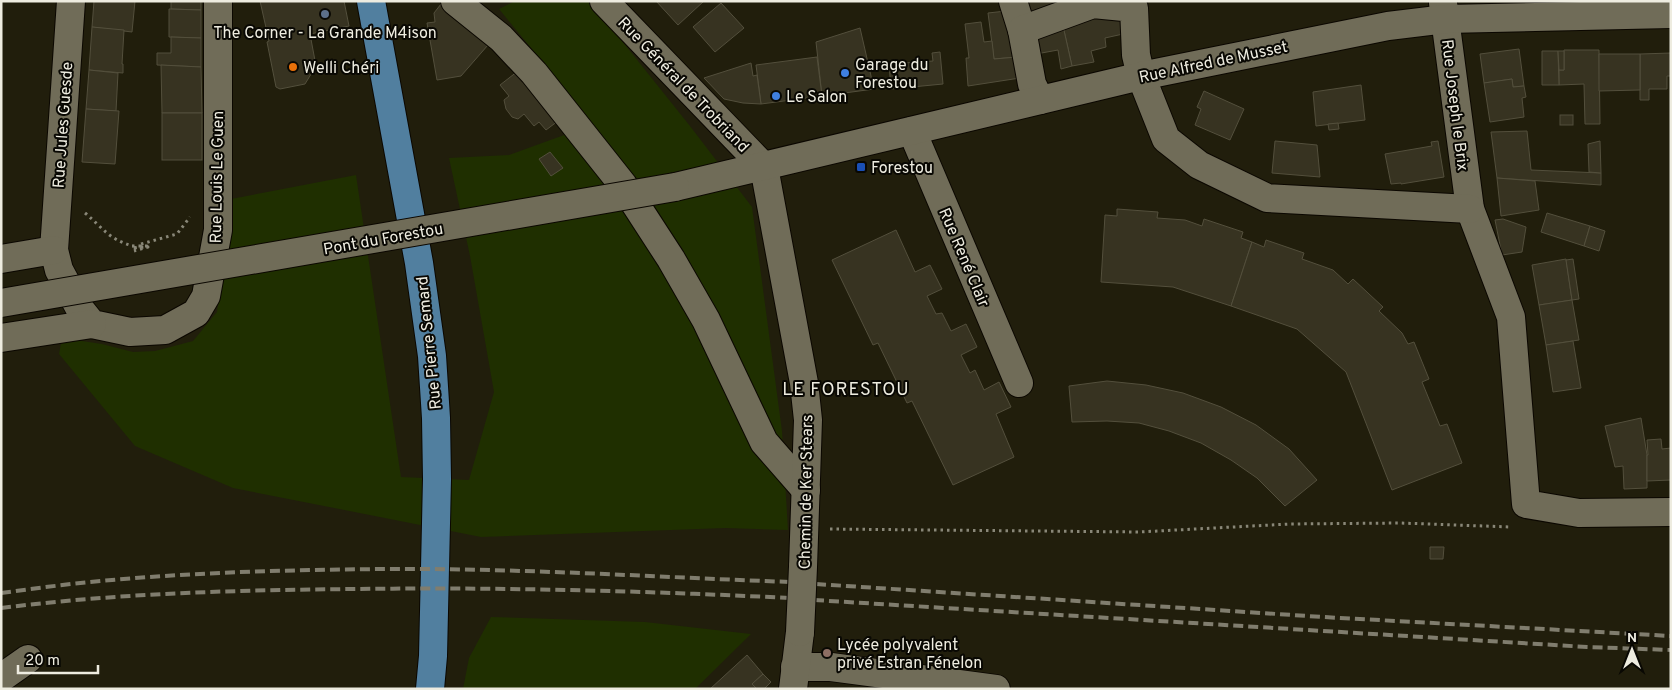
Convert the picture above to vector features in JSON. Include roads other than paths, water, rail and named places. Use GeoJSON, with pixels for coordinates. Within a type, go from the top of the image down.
{"type":"FeatureCollection","features":[{"type":"Feature","properties":{"kind":"main road","name":"Rue Pierre Semard"},"geometry":{"type":"LineString","coordinates":[[371,1],[419,263],[432,356],[437,479],[433,656],[430,689]]}},
{"type":"Feature","properties":{"kind":"street","name":"Rue Jules Guesde"},"geometry":{"type":"LineString","coordinates":[[54,250],[71,1]]}},
{"type":"Feature","properties":{"kind":"street","name":"Rue Louis Le Guen"},"geometry":{"type":"LineString","coordinates":[[92,324],[130,332],[165,330],[196,313],[206,296],[218,230],[218,1]]}},
{"type":"Feature","properties":{"kind":"street"},"geometry":{"type":"LineString","coordinates":[[455,1],[501,38],[534,73],[624,185],[671,258],[706,320],[764,442],[806,490]]}},
{"type":"Feature","properties":{"kind":"street","name":"Rue Général de Trobriand"},"geometry":{"type":"LineString","coordinates":[[604,1],[764,167]]}},
{"type":"Feature","properties":{"kind":"street"},"geometry":{"type":"LineString","coordinates":[[1013,1],[1022,30],[1032,84],[1040,100]]}},
{"type":"Feature","properties":{"kind":"street"},"geometry":{"type":"LineString","coordinates":[[1022,30],[1093,4],[1134,8],[1136,54],[1141,76],[1166,139],[1198,165],[1268,198],[1470,209]]}},
{"type":"Feature","properties":{"kind":"street","name":"Rue Alfred de Musset"},"geometry":{"type":"LineString","coordinates":[[764,167],[1141,76],[1388,26],[1444,10],[1671,14]]}},
{"type":"Feature","properties":{"kind":"street","name":"Rue Joseph le Brix"},"geometry":{"type":"LineString","coordinates":[[1444,10],[1470,209],[1511,317],[1526,504],[1578,513],[1671,512]]}},
{"type":"Feature","properties":{"kind":"street","name":"Rue René Clair"},"geometry":{"type":"LineString","coordinates":[[912,131],[1019,383]]}},
{"type":"Feature","properties":{"kind":"street","name":"Chemin de Ker Stears"},"geometry":{"type":"LineString","coordinates":[[764,167],[804,383],[808,420],[800,636],[794,678]]}},
{"type":"Feature","properties":{"kind":"street","name":"Pont du Forestou"},"geometry":{"type":"LineString","coordinates":[[1,303],[675,187],[764,167]]}},
{"type":"Feature","properties":{"kind":"street"},"geometry":{"type":"LineString","coordinates":[[1,259],[54,250],[60,270],[68,286],[80,309],[92,324],[1,338]]}},
{"type":"Feature","properties":{"kind":"street"},"geometry":{"type":"LineString","coordinates":[[1,678],[28,658]]}},
{"type":"Feature","properties":{"kind":"street"},"geometry":{"type":"LineString","coordinates":[[794,678],[831,667],[996,689]]}},
{"type":"Feature","properties":{"kind":"railway"},"geometry":{"type":"LineString","coordinates":[[1,593],[145,577],[347,569],[535,571],[790,582]]}},
{"type":"Feature","properties":{"kind":"railway"},"geometry":{"type":"LineString","coordinates":[[816,584],[1323,617],[1671,636]]}},
{"type":"Feature","properties":{"kind":"railway"},"geometry":{"type":"LineString","coordinates":[[1,608],[135,596],[313,589],[520,589],[790,598]]}},
{"type":"Feature","properties":{"kind":"railway"},"geometry":{"type":"LineString","coordinates":[[814,600],[1587,647],[1671,650]]}},
{"type":"Feature","properties":{"kind":"place","name":"The Corner - La Grande M4ison"},"geometry":{"type":"Point","coordinates":[325,14]}},
{"type":"Feature","properties":{"kind":"place","name":"Welli Chéri"},"geometry":{"type":"Point","coordinates":[293,67]}},
{"type":"Feature","properties":{"kind":"place","name":"Garage du Forestou"},"geometry":{"type":"Point","coordinates":[845,73]}},
{"type":"Feature","properties":{"kind":"place","name":"Le Salon"},"geometry":{"type":"Point","coordinates":[776,96]}},
{"type":"Feature","properties":{"kind":"place","name":"Forestou"},"geometry":{"type":"Point","coordinates":[861,167]}},
{"type":"Feature","properties":{"kind":"place","name":"Lycée polyvalent privé Estran Fénelon"},"geometry":{"type":"Point","coordinates":[827,653]}},
{"type":"Feature","properties":{"kind":"district","name":"LE FORESTOU"},"geometry":{"type":"Point","coordinates":[846,389]}}]}
